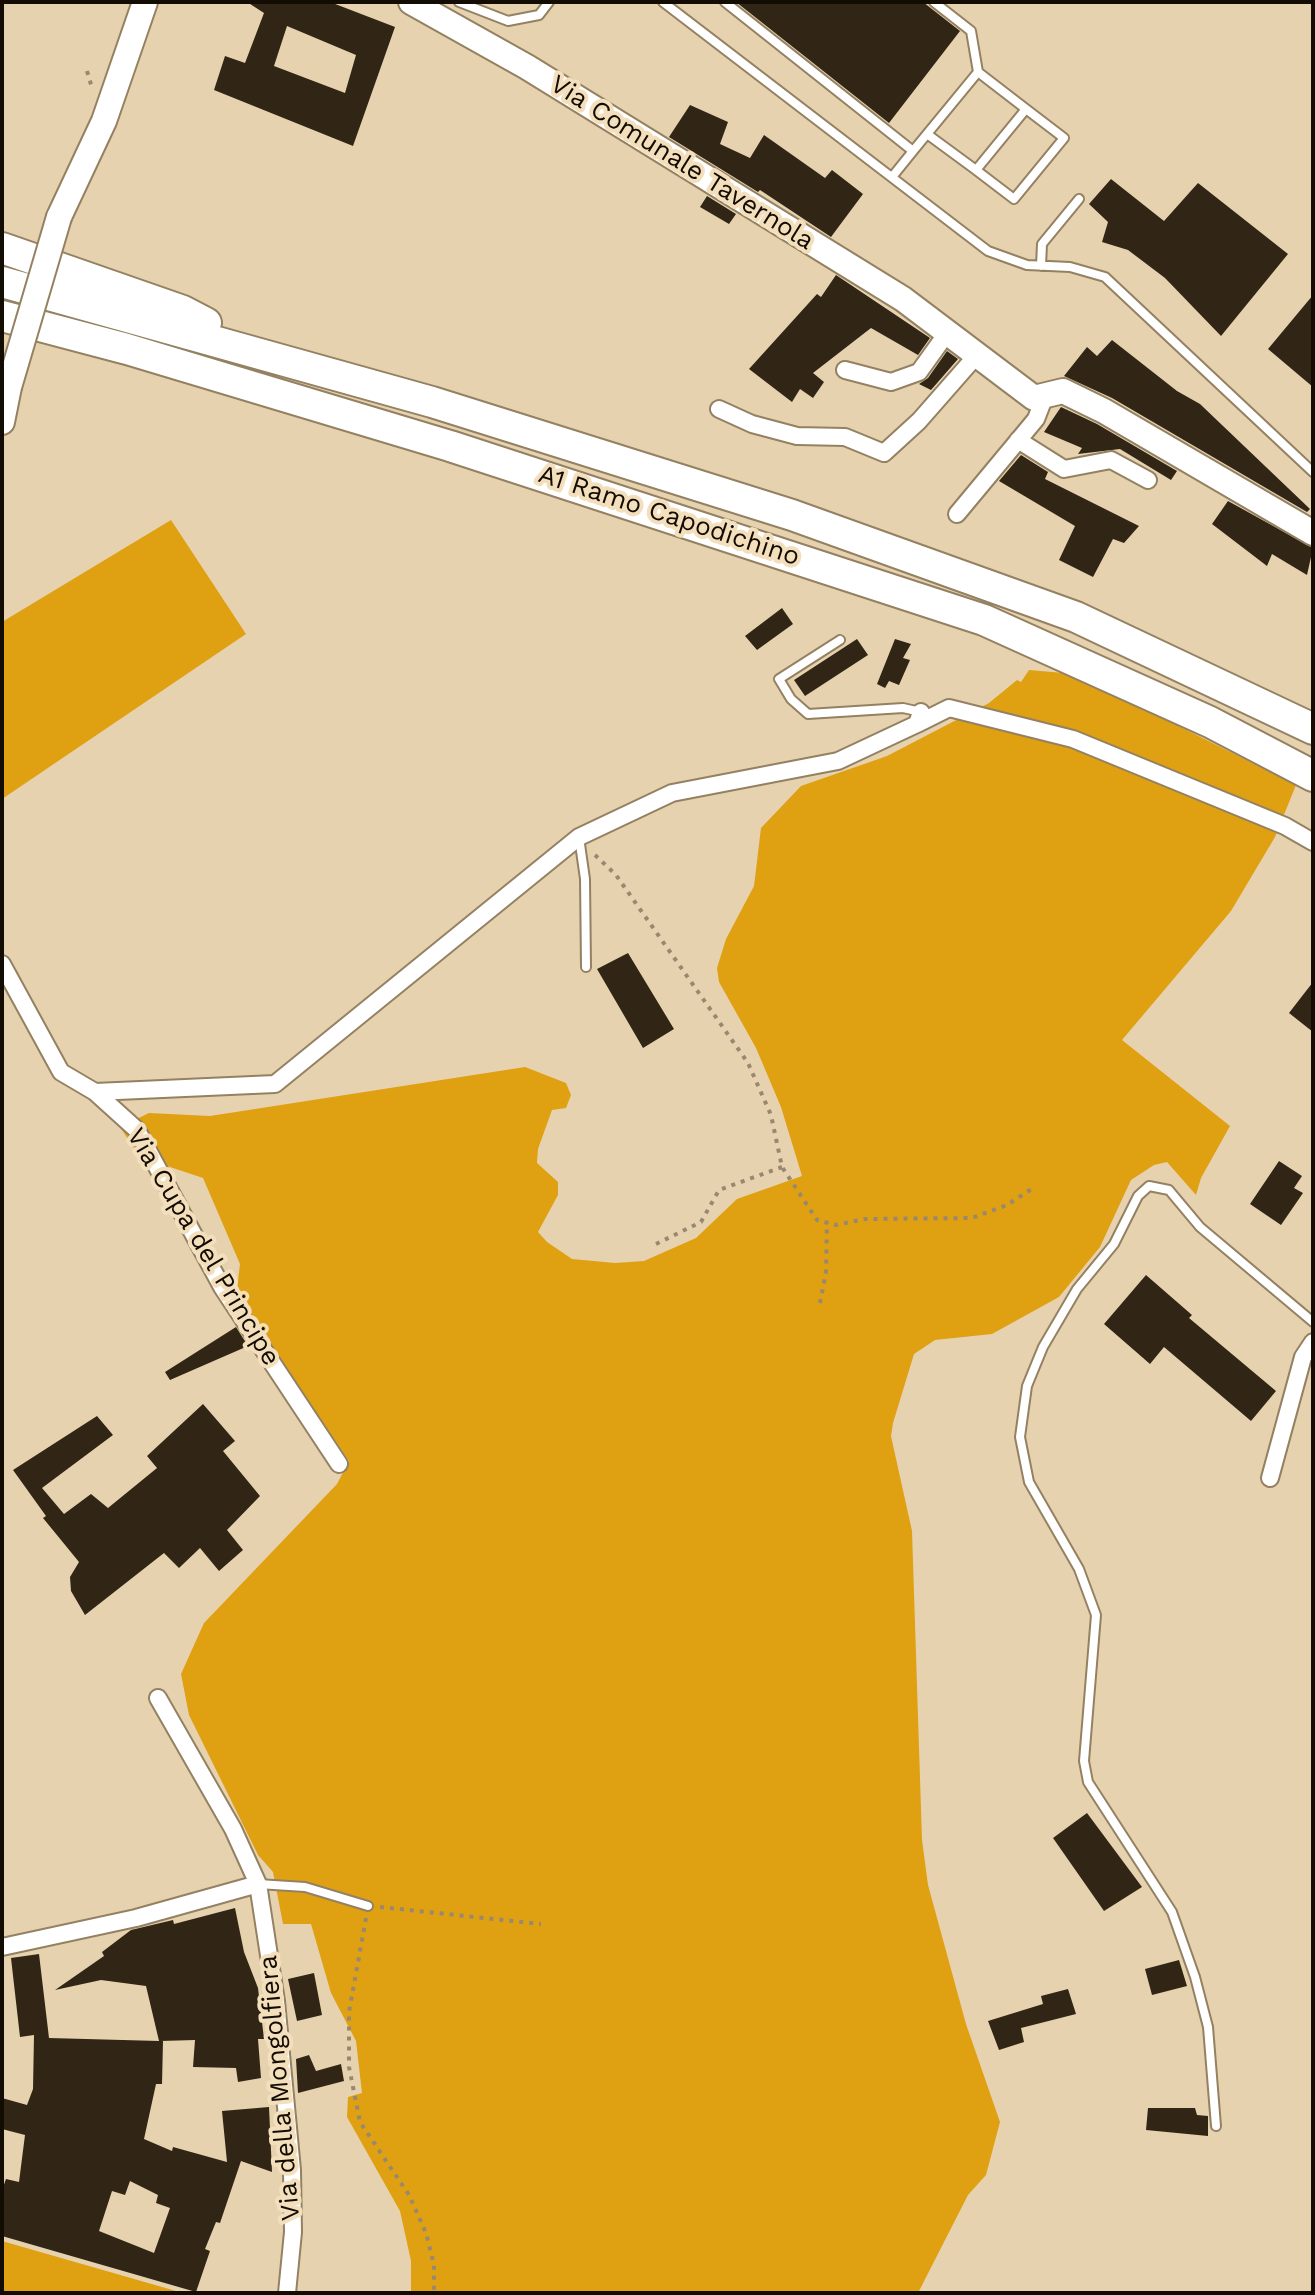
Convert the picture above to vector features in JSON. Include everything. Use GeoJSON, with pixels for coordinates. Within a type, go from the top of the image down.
{"type":"FeatureCollection","features":[{"type":"Feature","properties":{"kind":"highway"},"geometry":{"type":"LineString","coordinates":[[2,248],[183,311],[253,350]]}},
{"type":"Feature","properties":{"kind":"highway","name":"A1 Ramo Capodichino"},"geometry":{"type":"LineString","coordinates":[[2,282],[253,350],[792,515],[1076,617],[1313,729]]}},
{"type":"Feature","properties":{"kind":"highway","name":"A1 Ramo Capodichino"},"geometry":{"type":"LineString","coordinates":[[2,316],[127,349],[465,451],[984,620],[1210,722],[1313,776]]}},
{"type":"Feature","properties":{"kind":"highway"},"geometry":{"type":"LineString","coordinates":[[2,334],[55,344],[127,349]]}},
{"type":"Feature","properties":{"kind":"street"},"geometry":{"type":"LineString","coordinates":[[2,422],[9,387],[59,217],[104,121],[145,2]]}},
{"type":"Feature","properties":{"kind":"street","name":"Via Comunale Tavernola"},"geometry":{"type":"LineString","coordinates":[[411,2],[527,67],[903,299],[1034,398],[1063,391],[1104,411],[1313,533]]}},
{"type":"Feature","properties":{"kind":"street"},"geometry":{"type":"LineString","coordinates":[[845,370],[891,382],[919,372],[947,333]]}},
{"type":"Feature","properties":{"kind":"street"},"geometry":{"type":"LineString","coordinates":[[719,409],[752,424],[797,436],[845,437],[884,453],[919,421],[976,356]]}},
{"type":"Feature","properties":{"kind":"street"},"geometry":{"type":"LineString","coordinates":[[957,514],[1036,419],[1045,396]]}},
{"type":"Feature","properties":{"kind":"street"},"geometry":{"type":"LineString","coordinates":[[1018,440],[1064,469],[1111,460],[1148,480]]}},
{"type":"Feature","properties":{"kind":"street"},"geometry":{"type":"LineString","coordinates":[[95,1092],[275,1084],[579,837],[672,793],[838,761],[919,718],[949,708],[1073,739],[1285,826],[1313,842]]}},
{"type":"Feature","properties":{"kind":"street","name":"Via Cupa del Principe"},"geometry":{"type":"LineString","coordinates":[[2,964],[61,1072],[95,1092],[137,1130],[222,1287],[339,1464]]}},
{"type":"Feature","properties":{"kind":"street"},"geometry":{"type":"LineString","coordinates":[[1270,1478],[1303,1357],[1313,1342]]}},
{"type":"Feature","properties":{"kind":"street","name":"Via della Mongolfiera"},"geometry":{"type":"LineString","coordinates":[[158,1698],[233,1829],[258,1884],[276,2001],[292,2170],[293,2232],[287,2293]]}},
{"type":"Feature","properties":{"kind":"street"},"geometry":{"type":"LineString","coordinates":[[2,1947],[136,1918],[258,1884]]}},
{"type":"Feature","properties":{"kind":"lane"},"geometry":{"type":"LineString","coordinates":[[459,2],[508,21],[539,15],[549,2]]}},
{"type":"Feature","properties":{"kind":"lane"},"geometry":{"type":"LineString","coordinates":[[663,2],[676,6],[988,251],[1027,265],[1070,267],[1105,277],[1313,472]]}},
{"type":"Feature","properties":{"kind":"lane"},"geometry":{"type":"LineString","coordinates":[[725,2],[913,151]]}},
{"type":"Feature","properties":{"kind":"lane"},"geometry":{"type":"LineString","coordinates":[[927,134],[1014,199],[1064,138],[978,72],[971,31],[934,2]]}},
{"type":"Feature","properties":{"kind":"lane"},"geometry":{"type":"LineString","coordinates":[[892,177],[978,72]]}},
{"type":"Feature","properties":{"kind":"lane"},"geometry":{"type":"LineString","coordinates":[[976,170],[1026,109]]}},
{"type":"Feature","properties":{"kind":"lane"},"geometry":{"type":"LineString","coordinates":[[1041,266],[1042,244],[1079,199]]}},
{"type":"Feature","properties":{"kind":"lane"},"geometry":{"type":"LineString","coordinates":[[840,640],[779,679],[799,706],[808,714],[903,708],[919,718]]}},
{"type":"Feature","properties":{"kind":"lane"},"geometry":{"type":"LineString","coordinates":[[579,837],[585,879],[586,967]]}},
{"type":"Feature","properties":{"kind":"lane"},"geometry":{"type":"LineString","coordinates":[[1216,2126],[1208,2027],[1195,1977],[1172,1912],[1088,1782],[1084,1761],[1096,1615],[1079,1569],[1029,1482],[1020,1437],[1027,1386],[1043,1347],[1077,1289],[1114,1244],[1138,1196],[1149,1186],[1169,1190],[1200,1227],[1313,1322]]}},
{"type":"Feature","properties":{"kind":"lane"},"geometry":{"type":"LineString","coordinates":[[258,1884],[305,1887],[368,1906]]}},
{"type":"Feature","properties":{"kind":"path"},"geometry":{"type":"LineString","coordinates":[[579,837],[616,875],[748,1063],[771,1115],[782,1167],[817,1220],[827,1223],[972,1218],[1007,1205],[1033,1188]]}},
{"type":"Feature","properties":{"kind":"path"},"geometry":{"type":"LineString","coordinates":[[656,1244],[701,1222],[719,1190],[782,1167]]}},
{"type":"Feature","properties":{"kind":"path"},"geometry":{"type":"LineString","coordinates":[[820,1303],[826,1272],[827,1223]]}},
{"type":"Feature","properties":{"kind":"path"},"geometry":{"type":"LineString","coordinates":[[434,2293],[434,2265],[426,2233],[409,2195],[360,2122],[349,2067],[349,2012],[368,1906],[541,1924]]}},
{"type":"Feature","properties":{"kind":"shaded area"},"geometry":{"type":"Polygon","coordinates":[[[171,520],[246,634],[2,799],[2,622],[171,520]]]}},
{"type":"Feature","properties":{"kind":"shaded area"},"geometry":{"type":"Polygon","coordinates":[[[1029,670],[1075,674],[1296,785],[1275,837],[1231,911],[1122,1040],[1230,1126],[1201,1178],[1196,1195],[1167,1162],[1154,1165],[1131,1180],[1100,1247],[1059,1297],[992,1334],[935,1340],[914,1354],[893,1423],[891,1436],[912,1531],[922,1840],[928,1885],[966,2024],[1000,2122],[986,2175],[968,2195],[918,2293],[411,2293],[411,2261],[400,2211],[347,2117],[348,2097],[362,2093],[356,2041],[331,1993],[311,1924],[283,1924],[273,1872],[258,1855],[189,1715],[181,1674],[204,1623],[337,1484],[349,1461],[249,1313],[233,1322],[240,1264],[203,1178],[140,1157],[120,1127],[149,1113],[210,1116],[525,1067],[566,1083],[571,1095],[566,1108],[552,1110],[538,1149],[537,1163],[558,1182],[558,1195],[538,1232],[547,1242],[572,1259],[615,1263],[644,1261],[696,1238],[737,1199],[802,1176],[781,1107],[756,1048],[719,982],[717,968],[726,939],[754,886],[761,828],[801,786],[887,756],[989,703],[1017,680],[1021,682],[1029,670]]]}},
{"type":"Feature","properties":{"kind":"shaded area"},"geometry":{"type":"Polygon","coordinates":[[[2,2241],[183,2293],[2,2293],[2,2241]]]}},
{"type":"Feature","properties":{"kind":"building"},"geometry":{"type":"Polygon","coordinates":[[[247,2],[330,2],[395,27],[353,146],[214,90],[225,56],[245,63],[264,13],[247,2]],[[287,26],[274,66],[345,93],[356,55],[287,26]]]}},
{"type":"Feature","properties":{"kind":"building"},"geometry":{"type":"Polygon","coordinates":[[[736,2],[923,2],[960,31],[889,123],[736,2]]]}},
{"type":"Feature","properties":{"kind":"building"},"geometry":{"type":"Polygon","coordinates":[[[690,105],[728,122],[720,144],[750,158],[764,135],[825,178],[832,170],[863,194],[831,237],[760,190],[758,192],[669,137],[690,105]]]}},
{"type":"Feature","properties":{"kind":"building"},"geometry":{"type":"Polygon","coordinates":[[[1111,179],[1164,221],[1198,183],[1288,254],[1221,336],[1165,278],[1128,250],[1102,242],[1108,222],[1089,204],[1111,179]]]}},
{"type":"Feature","properties":{"kind":"building"},"geometry":{"type":"Polygon","coordinates":[[[707,196],[736,214],[729,224],[700,207],[707,196]]]}},
{"type":"Feature","properties":{"kind":"building"},"geometry":{"type":"Polygon","coordinates":[[[836,275],[930,338],[918,355],[871,328],[813,373],[824,382],[813,398],[800,389],[792,402],[749,369],[817,294],[821,297],[836,275]]]}},
{"type":"Feature","properties":{"kind":"building"},"geometry":{"type":"Polygon","coordinates":[[[1313,295],[1313,387],[1268,349],[1313,295]]]}},
{"type":"Feature","properties":{"kind":"building"},"geometry":{"type":"Polygon","coordinates":[[[1112,340],[1177,391],[1200,404],[1310,509],[1307,512],[1112,398],[1064,376],[1087,347],[1097,356],[1112,340]]]}},
{"type":"Feature","properties":{"kind":"building"},"geometry":{"type":"Polygon","coordinates":[[[947,351],[958,359],[931,390],[919,384],[928,378],[947,351]]]}},
{"type":"Feature","properties":{"kind":"building"},"geometry":{"type":"Polygon","coordinates":[[[1061,407],[1097,424],[1177,471],[1171,480],[1120,449],[1078,454],[1082,448],[1044,432],[1061,407]]]}},
{"type":"Feature","properties":{"kind":"building"},"geometry":{"type":"Polygon","coordinates":[[[1021,455],[1048,472],[1045,479],[1139,526],[1124,543],[1113,539],[1093,577],[1059,560],[1075,526],[999,481],[1021,455]]]}},
{"type":"Feature","properties":{"kind":"building"},"geometry":{"type":"Polygon","coordinates":[[[1228,501],[1313,548],[1307,575],[1272,554],[1267,566],[1212,524],[1228,501]]]}},
{"type":"Feature","properties":{"kind":"building"},"geometry":{"type":"Polygon","coordinates":[[[782,608],[793,624],[757,650],[745,636],[782,608]]]}},
{"type":"Feature","properties":{"kind":"building"},"geometry":{"type":"Polygon","coordinates":[[[857,639],[868,655],[805,696],[794,680],[857,639]]]}},
{"type":"Feature","properties":{"kind":"building"},"geometry":{"type":"Polygon","coordinates":[[[895,639],[911,644],[903,658],[910,660],[899,685],[889,681],[885,688],[877,684],[895,639]]]}},
{"type":"Feature","properties":{"kind":"building"},"geometry":{"type":"Polygon","coordinates":[[[628,953],[674,1029],[643,1048],[597,969],[628,953]]]}},
{"type":"Feature","properties":{"kind":"building"},"geometry":{"type":"Polygon","coordinates":[[[1313,982],[1313,1032],[1289,1013],[1313,982]]]}},
{"type":"Feature","properties":{"kind":"building"},"geometry":{"type":"Polygon","coordinates":[[[1279,1161],[1302,1176],[1294,1188],[1303,1193],[1281,1225],[1250,1204],[1279,1161]]]}},
{"type":"Feature","properties":{"kind":"building"},"geometry":{"type":"Polygon","coordinates":[[[1146,1275],[1192,1315],[1189,1318],[1276,1391],[1251,1421],[1164,1347],[1150,1364],[1104,1324],[1146,1275]]]}},
{"type":"Feature","properties":{"kind":"building"},"geometry":{"type":"Polygon","coordinates":[[[236,1327],[248,1346],[170,1380],[165,1372],[236,1327]]]}},
{"type":"Feature","properties":{"kind":"building"},"geometry":{"type":"Polygon","coordinates":[[[203,1404],[235,1441],[223,1451],[260,1496],[227,1530],[243,1550],[219,1571],[200,1548],[179,1568],[164,1553],[85,1615],[71,1591],[70,1577],[79,1562],[43,1518],[46,1516],[13,1470],[97,1416],[113,1435],[42,1488],[64,1514],[91,1494],[108,1508],[157,1468],[147,1456],[203,1404]]]}},
{"type":"Feature","properties":{"kind":"building"},"geometry":{"type":"Polygon","coordinates":[[[1087,1813],[1142,1887],[1104,1911],[1053,1838],[1087,1813]]]}},
{"type":"Feature","properties":{"kind":"building"},"geometry":{"type":"Polygon","coordinates":[[[235,1908],[244,1952],[258,1988],[264,2039],[258,2039],[261,2078],[238,2082],[236,2068],[193,2067],[195,2040],[160,2041],[163,2041],[162,2084],[156,2084],[144,2139],[172,2151],[173,2147],[227,2162],[222,2111],[269,2107],[272,2172],[241,2161],[220,2223],[216,2222],[205,2249],[210,2251],[196,2292],[2,2236],[2,2190],[6,2179],[19,2182],[25,2135],[2,2129],[2,2098],[27,2105],[33,2089],[34,2035],[20,2037],[11,1958],[39,1954],[49,2038],[159,2041],[146,1986],[101,1980],[55,1990],[104,1956],[102,1952],[131,1930],[173,1920],[174,1924],[235,1908]],[[130,2181],[125,2195],[112,2191],[99,2231],[154,2253],[170,2208],[156,2203],[158,2195],[130,2181]]]}},
{"type":"Feature","properties":{"kind":"building"},"geometry":{"type":"Polygon","coordinates":[[[1179,1960],[1187,1986],[1152,1995],[1145,1969],[1179,1960]]]}},
{"type":"Feature","properties":{"kind":"building"},"geometry":{"type":"Polygon","coordinates":[[[314,1973],[322,2015],[297,2021],[288,1979],[314,1973]]]}},
{"type":"Feature","properties":{"kind":"building"},"geometry":{"type":"Polygon","coordinates":[[[1068,1989],[1076,2014],[1021,2028],[1024,2042],[999,2050],[988,2021],[1043,2004],[1041,1996],[1068,1989]]]}},
{"type":"Feature","properties":{"kind":"building"},"geometry":{"type":"Polygon","coordinates":[[[309,2055],[316,2071],[341,2064],[344,2081],[298,2093],[296,2059],[309,2055]]]}},
{"type":"Feature","properties":{"kind":"building"},"geometry":{"type":"Polygon","coordinates":[[[1148,2108],[1195,2108],[1197,2115],[1208,2116],[1208,2136],[1146,2130],[1148,2108]]]}}]}
